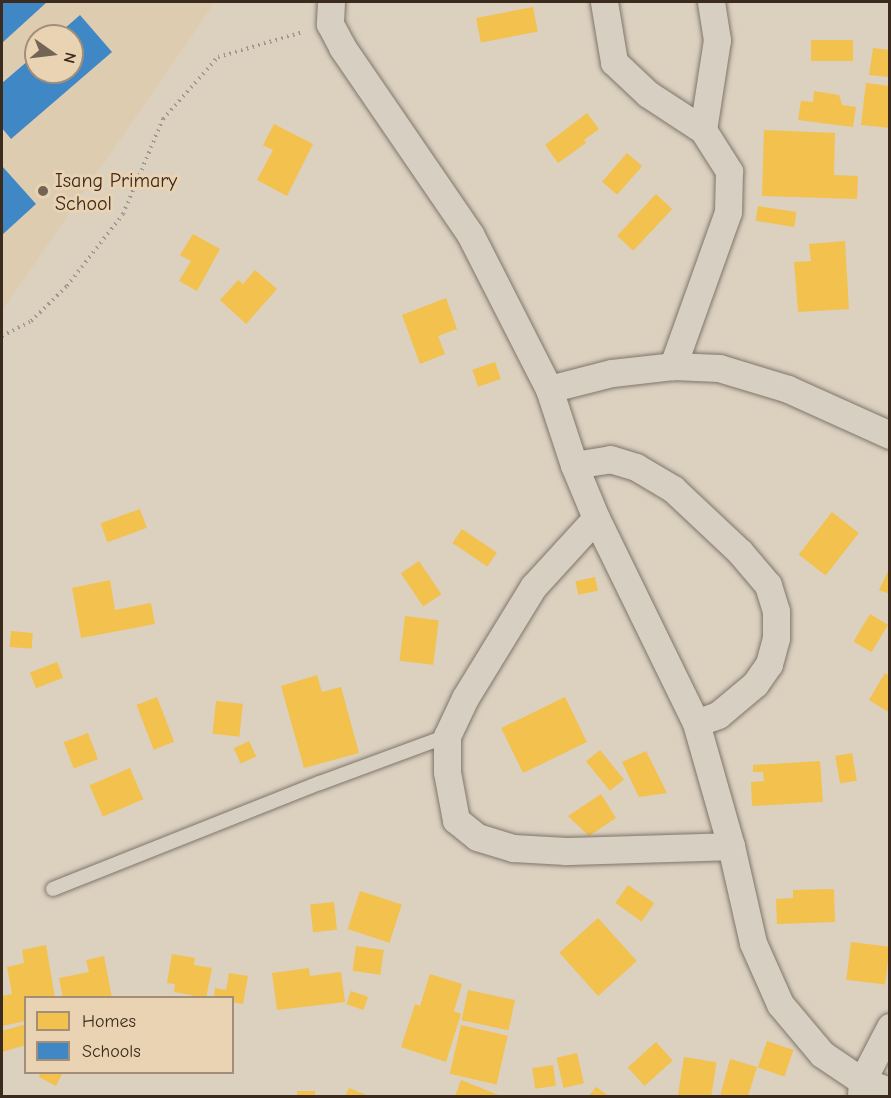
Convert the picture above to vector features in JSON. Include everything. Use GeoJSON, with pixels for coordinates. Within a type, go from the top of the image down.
{"type":"FeatureCollection","features":[{"type":"Feature","properties":{"kind":"street"},"geometry":{"type":"LineString","coordinates":[[604,2],[614,62],[648,94],[703,130],[729,171],[728,212],[673,366]]}},
{"type":"Feature","properties":{"kind":"street"},"geometry":{"type":"LineString","coordinates":[[703,130],[717,40],[711,2]]}},
{"type":"Feature","properties":{"kind":"street"},"geometry":{"type":"LineString","coordinates":[[330,13],[382,107],[470,234],[549,389],[574,465],[596,518],[696,723],[732,846],[739,891],[753,943],[780,1004],[822,1054],[861,1089],[890,1091]]}},
{"type":"Feature","properties":{"kind":"street"},"geometry":{"type":"LineString","coordinates":[[549,389],[612,374],[673,366],[719,368],[788,389],[890,435]]}},
{"type":"Feature","properties":{"kind":"street"},"geometry":{"type":"LineString","coordinates":[[574,465],[610,459],[636,467],[673,489],[740,552],[768,585],[776,611],[776,638],[769,664],[755,684],[718,715],[696,723]]}},
{"type":"Feature","properties":{"kind":"street"},"geometry":{"type":"LineString","coordinates":[[596,518],[533,587],[465,698],[447,736],[447,772],[456,820],[477,837],[513,848],[566,851],[732,846]]}},
{"type":"Feature","properties":{"kind":"street"},"geometry":{"type":"LineString","coordinates":[[861,1089],[890,1027]]}},
{"type":"Feature","properties":{"kind":"lane"},"geometry":{"type":"LineString","coordinates":[[54,889],[320,783],[447,736]]}},
{"type":"Feature","properties":{"kind":"path"},"geometry":{"type":"LineString","coordinates":[[2,336],[32,321],[67,286],[123,214],[163,119],[218,57],[330,13]]}},
{"type":"Feature","properties":{"kind":"shaded area","name":"Isang Primary School"},"geometry":{"type":"Polygon","coordinates":[[[2,2],[215,2],[2,311],[2,2]]]}},
{"type":"Feature","properties":{"kind":"building: Homes"},"geometry":{"type":"Polygon","coordinates":[[[533,7],[538,32],[481,43],[476,18],[533,7]]]}},
{"type":"Feature","properties":{"kind":"building: Homes"},"geometry":{"type":"Polygon","coordinates":[[[811,40],[853,40],[853,61],[811,61],[811,40]]]}},
{"type":"Feature","properties":{"kind":"building: Homes"},"geometry":{"type":"Polygon","coordinates":[[[873,48],[890,50],[890,77],[869,75],[873,48]]]}},
{"type":"Feature","properties":{"kind":"building: Homes"},"geometry":{"type":"Polygon","coordinates":[[[866,83],[890,86],[890,128],[861,125],[866,83]]]}},
{"type":"Feature","properties":{"kind":"building: Homes"},"geometry":{"type":"Polygon","coordinates":[[[814,91],[839,95],[842,105],[856,107],[853,127],[798,120],[801,101],[813,102],[814,91]]]}},
{"type":"Feature","properties":{"kind":"building: Homes"},"geometry":{"type":"Polygon","coordinates":[[[587,113],[599,129],[584,140],[586,143],[558,163],[545,145],[587,113]]]}},
{"type":"Feature","properties":{"kind":"building: Homes"},"geometry":{"type":"Polygon","coordinates":[[[274,124],[313,144],[287,196],[257,180],[273,150],[263,145],[274,124]]]}},
{"type":"Feature","properties":{"kind":"building: Homes"},"geometry":{"type":"Polygon","coordinates":[[[764,130],[835,133],[834,175],[858,176],[857,199],[762,196],[764,130]]]}},
{"type":"Feature","properties":{"kind":"building: Homes"},"geometry":{"type":"Polygon","coordinates":[[[627,153],[642,166],[617,195],[602,182],[627,153]]]}},
{"type":"Feature","properties":{"kind":"building: Homes"},"geometry":{"type":"Polygon","coordinates":[[[656,194],[672,209],[633,251],[617,236],[656,194]]]}},
{"type":"Feature","properties":{"kind":"building: Homes"},"geometry":{"type":"Polygon","coordinates":[[[758,206],[797,212],[794,227],[756,221],[758,206]]]}},
{"type":"Feature","properties":{"kind":"building: Homes"},"geometry":{"type":"Polygon","coordinates":[[[193,234],[220,249],[197,291],[179,281],[191,261],[180,255],[193,234]]]}},
{"type":"Feature","properties":{"kind":"building: Homes"},"geometry":{"type":"Polygon","coordinates":[[[845,241],[849,309],[798,312],[794,262],[811,261],[809,244],[845,241]]]}},
{"type":"Feature","properties":{"kind":"building: Homes"},"geometry":{"type":"Polygon","coordinates":[[[255,270],[277,289],[246,324],[220,300],[238,280],[243,284],[255,270]]]}},
{"type":"Feature","properties":{"kind":"building: Homes"},"geometry":{"type":"Polygon","coordinates":[[[446,298],[457,329],[438,336],[445,354],[420,364],[402,315],[446,298]]]}},
{"type":"Feature","properties":{"kind":"building: Homes"},"geometry":{"type":"Polygon","coordinates":[[[495,362],[501,379],[478,387],[472,370],[495,362]]]}},
{"type":"Feature","properties":{"kind":"building: Homes"},"geometry":{"type":"Polygon","coordinates":[[[140,509],[147,528],[107,542],[101,523],[140,509]]]}},
{"type":"Feature","properties":{"kind":"building: Homes"},"geometry":{"type":"Polygon","coordinates":[[[832,512],[859,533],[826,575],[799,555],[832,512]]]}},
{"type":"Feature","properties":{"kind":"building: Homes"},"geometry":{"type":"Polygon","coordinates":[[[462,529],[497,552],[487,567],[452,543],[462,529]]]}},
{"type":"Feature","properties":{"kind":"building: Homes"},"geometry":{"type":"Polygon","coordinates":[[[419,561],[441,594],[423,606],[401,573],[419,561]]]}},
{"type":"Feature","properties":{"kind":"building: Homes"},"geometry":{"type":"Polygon","coordinates":[[[890,567],[890,594],[879,590],[890,567]]]}},
{"type":"Feature","properties":{"kind":"building: Homes"},"geometry":{"type":"Polygon","coordinates":[[[595,577],[598,591],[578,595],[575,581],[595,577]]]}},
{"type":"Feature","properties":{"kind":"building: Homes"},"geometry":{"type":"Polygon","coordinates":[[[110,580],[115,610],[151,603],[155,624],[81,638],[72,588],[110,580]]]}},
{"type":"Feature","properties":{"kind":"building: Homes"},"geometry":{"type":"Polygon","coordinates":[[[870,614],[888,625],[872,652],[854,641],[870,614]]]}},
{"type":"Feature","properties":{"kind":"building: Homes"},"geometry":{"type":"Polygon","coordinates":[[[405,616],[439,620],[433,665],[400,661],[405,616]]]}},
{"type":"Feature","properties":{"kind":"building: Homes"},"geometry":{"type":"Polygon","coordinates":[[[11,631],[33,633],[32,649],[10,647],[11,631]]]}},
{"type":"Feature","properties":{"kind":"building: Homes"},"geometry":{"type":"Polygon","coordinates":[[[57,662],[63,678],[36,688],[30,672],[57,662]]]}},
{"type":"Feature","properties":{"kind":"building: Homes"},"geometry":{"type":"Polygon","coordinates":[[[885,673],[890,676],[890,713],[869,700],[885,673]]]}},
{"type":"Feature","properties":{"kind":"building: Homes"},"geometry":{"type":"Polygon","coordinates":[[[317,675],[322,692],[341,687],[359,753],[304,768],[281,686],[317,675]]]}},
{"type":"Feature","properties":{"kind":"building: Homes"},"geometry":{"type":"Polygon","coordinates":[[[157,697],[174,742],[154,750],[136,705],[157,697]]]}},
{"type":"Feature","properties":{"kind":"building: Homes"},"geometry":{"type":"Polygon","coordinates":[[[565,697],[587,742],[523,773],[501,728],[565,697]]]}},
{"type":"Feature","properties":{"kind":"building: Homes"},"geometry":{"type":"Polygon","coordinates":[[[216,701],[243,704],[239,737],[213,734],[216,701]]]}},
{"type":"Feature","properties":{"kind":"building: Homes"},"geometry":{"type":"Polygon","coordinates":[[[88,733],[98,759],[74,768],[64,742],[88,733]]]}},
{"type":"Feature","properties":{"kind":"building: Homes"},"geometry":{"type":"Polygon","coordinates":[[[249,741],[256,756],[241,764],[234,748],[249,741]]]}},
{"type":"Feature","properties":{"kind":"building: Homes"},"geometry":{"type":"Polygon","coordinates":[[[600,750],[624,780],[610,791],[586,761],[600,750]]]}},
{"type":"Feature","properties":{"kind":"building: Homes"},"geometry":{"type":"Polygon","coordinates":[[[646,751],[667,793],[639,797],[622,762],[646,751]]]}},
{"type":"Feature","properties":{"kind":"building: Homes"},"geometry":{"type":"Polygon","coordinates":[[[852,753],[857,781],[840,784],[835,756],[852,753]]]}},
{"type":"Feature","properties":{"kind":"building: Homes"},"geometry":{"type":"Polygon","coordinates":[[[820,761],[823,802],[752,806],[751,782],[764,781],[763,772],[753,772],[753,765],[820,761]]]}},
{"type":"Feature","properties":{"kind":"building: Homes"},"geometry":{"type":"Polygon","coordinates":[[[130,768],[143,799],[103,816],[89,785],[130,768]]]}},
{"type":"Feature","properties":{"kind":"building: Homes"},"geometry":{"type":"Polygon","coordinates":[[[601,794],[616,818],[589,836],[568,816],[601,794]]]}},
{"type":"Feature","properties":{"kind":"building: Homes"},"geometry":{"type":"Polygon","coordinates":[[[628,885],[654,903],[642,921],[615,903],[628,885]]]}},
{"type":"Feature","properties":{"kind":"building: Homes"},"geometry":{"type":"Polygon","coordinates":[[[834,889],[835,922],[777,924],[776,899],[793,898],[793,890],[834,889]]]}},
{"type":"Feature","properties":{"kind":"building: Homes"},"geometry":{"type":"Polygon","coordinates":[[[360,891],[402,905],[389,943],[348,929],[360,891]]]}},
{"type":"Feature","properties":{"kind":"building: Homes"},"geometry":{"type":"Polygon","coordinates":[[[334,902],[337,930],[313,932],[310,905],[334,902]]]}},
{"type":"Feature","properties":{"kind":"building: Homes"},"geometry":{"type":"Polygon","coordinates":[[[598,918],[637,961],[598,996],[559,953],[598,918]]]}},
{"type":"Feature","properties":{"kind":"building: Homes"},"geometry":{"type":"Polygon","coordinates":[[[851,942],[890,947],[885,984],[846,980],[851,942]]]}},
{"type":"Feature","properties":{"kind":"building: Homes"},"geometry":{"type":"Polygon","coordinates":[[[46,945],[55,996],[24,996],[24,1021],[2,1026],[2,996],[12,994],[7,967],[24,963],[22,950],[46,945]]]}},
{"type":"Feature","properties":{"kind":"building: Homes"},"geometry":{"type":"Polygon","coordinates":[[[356,946],[384,950],[380,975],[353,971],[356,946]]]}},
{"type":"Feature","properties":{"kind":"building: Homes"},"geometry":{"type":"Polygon","coordinates":[[[172,954],[195,958],[194,965],[212,968],[206,996],[174,992],[175,984],[167,983],[172,954]]]}},
{"type":"Feature","properties":{"kind":"building: Homes"},"geometry":{"type":"Polygon","coordinates":[[[104,956],[112,996],[63,996],[59,978],[89,972],[86,960],[104,956]]]}},
{"type":"Feature","properties":{"kind":"building: Homes"},"geometry":{"type":"Polygon","coordinates":[[[309,968],[310,976],[341,972],[345,1002],[277,1010],[272,973],[309,968]]]}},
{"type":"Feature","properties":{"kind":"building: Homes"},"geometry":{"type":"Polygon","coordinates":[[[229,973],[248,976],[243,1004],[234,1002],[234,996],[214,996],[215,988],[226,990],[229,973]]]}},
{"type":"Feature","properties":{"kind":"building: Homes"},"geometry":{"type":"Polygon","coordinates":[[[430,974],[462,984],[454,1011],[461,1014],[446,1062],[401,1047],[415,1004],[420,1006],[430,974]]]}},
{"type":"Feature","properties":{"kind":"building: Homes"},"geometry":{"type":"Polygon","coordinates":[[[468,990],[515,1000],[509,1030],[462,1020],[468,990]]]}},
{"type":"Feature","properties":{"kind":"building: Homes"},"geometry":{"type":"Polygon","coordinates":[[[351,991],[368,997],[363,1010],[346,1004],[351,991]]]}},
{"type":"Feature","properties":{"kind":"building: Homes"},"geometry":{"type":"Polygon","coordinates":[[[24,1025],[24,1046],[2,1052],[2,1031],[24,1025]]]}},
{"type":"Feature","properties":{"kind":"building: Homes"},"geometry":{"type":"Polygon","coordinates":[[[461,1025],[508,1036],[497,1085],[450,1074],[461,1025]]]}},
{"type":"Feature","properties":{"kind":"building: Homes"},"geometry":{"type":"Polygon","coordinates":[[[767,1041],[793,1050],[784,1077],[758,1067],[767,1041]]]}},
{"type":"Feature","properties":{"kind":"building: Homes"},"geometry":{"type":"Polygon","coordinates":[[[656,1042],[673,1061],[644,1086],[628,1067],[656,1042]]]}},
{"type":"Feature","properties":{"kind":"building: Homes"},"geometry":{"type":"Polygon","coordinates":[[[577,1053],[584,1083],[564,1088],[557,1058],[577,1053]]]}},
{"type":"Feature","properties":{"kind":"building: Homes"},"geometry":{"type":"Polygon","coordinates":[[[684,1057],[717,1062],[711,1096],[678,1096],[684,1057]]]}},
{"type":"Feature","properties":{"kind":"building: Homes"},"geometry":{"type":"Polygon","coordinates":[[[730,1059],[757,1067],[748,1096],[720,1096],[730,1059]]]}},
{"type":"Feature","properties":{"kind":"building: Homes"},"geometry":{"type":"Polygon","coordinates":[[[553,1065],[556,1086],[535,1089],[532,1068],[553,1065]]]}},
{"type":"Feature","properties":{"kind":"building: Homes"},"geometry":{"type":"Polygon","coordinates":[[[40,1074],[62,1074],[56,1086],[39,1077],[40,1074]]]}},
{"type":"Feature","properties":{"kind":"building: Homes"},"geometry":{"type":"Polygon","coordinates":[[[461,1080],[501,1096],[455,1096],[461,1080]]]}},
{"type":"Feature","properties":{"kind":"building: Homes"},"geometry":{"type":"Polygon","coordinates":[[[596,1087],[609,1096],[589,1096],[596,1087]]]}},
{"type":"Feature","properties":{"kind":"building: Homes"},"geometry":{"type":"Polygon","coordinates":[[[349,1088],[369,1096],[345,1096],[349,1088]]]}},
{"type":"Feature","properties":{"kind":"building: Homes"},"geometry":{"type":"Polygon","coordinates":[[[297,1091],[315,1091],[315,1096],[297,1096],[297,1091]]]}},
{"type":"Feature","properties":{"kind":"building: Schools"},"geometry":{"type":"Polygon","coordinates":[[[2,2],[47,2],[2,43],[2,2]]]}},
{"type":"Feature","properties":{"kind":"building: Schools"},"geometry":{"type":"Polygon","coordinates":[[[80,15],[112,52],[84,76],[84,24],[70,24],[80,15]]]}},
{"type":"Feature","properties":{"kind":"building: Schools"},"geometry":{"type":"Polygon","coordinates":[[[24,64],[24,84],[75,84],[11,139],[2,128],[2,83],[24,64]]]}},
{"type":"Feature","properties":{"kind":"building: Schools"},"geometry":{"type":"Polygon","coordinates":[[[2,166],[36,204],[2,235],[2,166]]]}},
{"type":"Feature","properties":{"kind":"place","name":"Isang Primary School"},"geometry":{"type":"Point","coordinates":[43,191]}}]}
